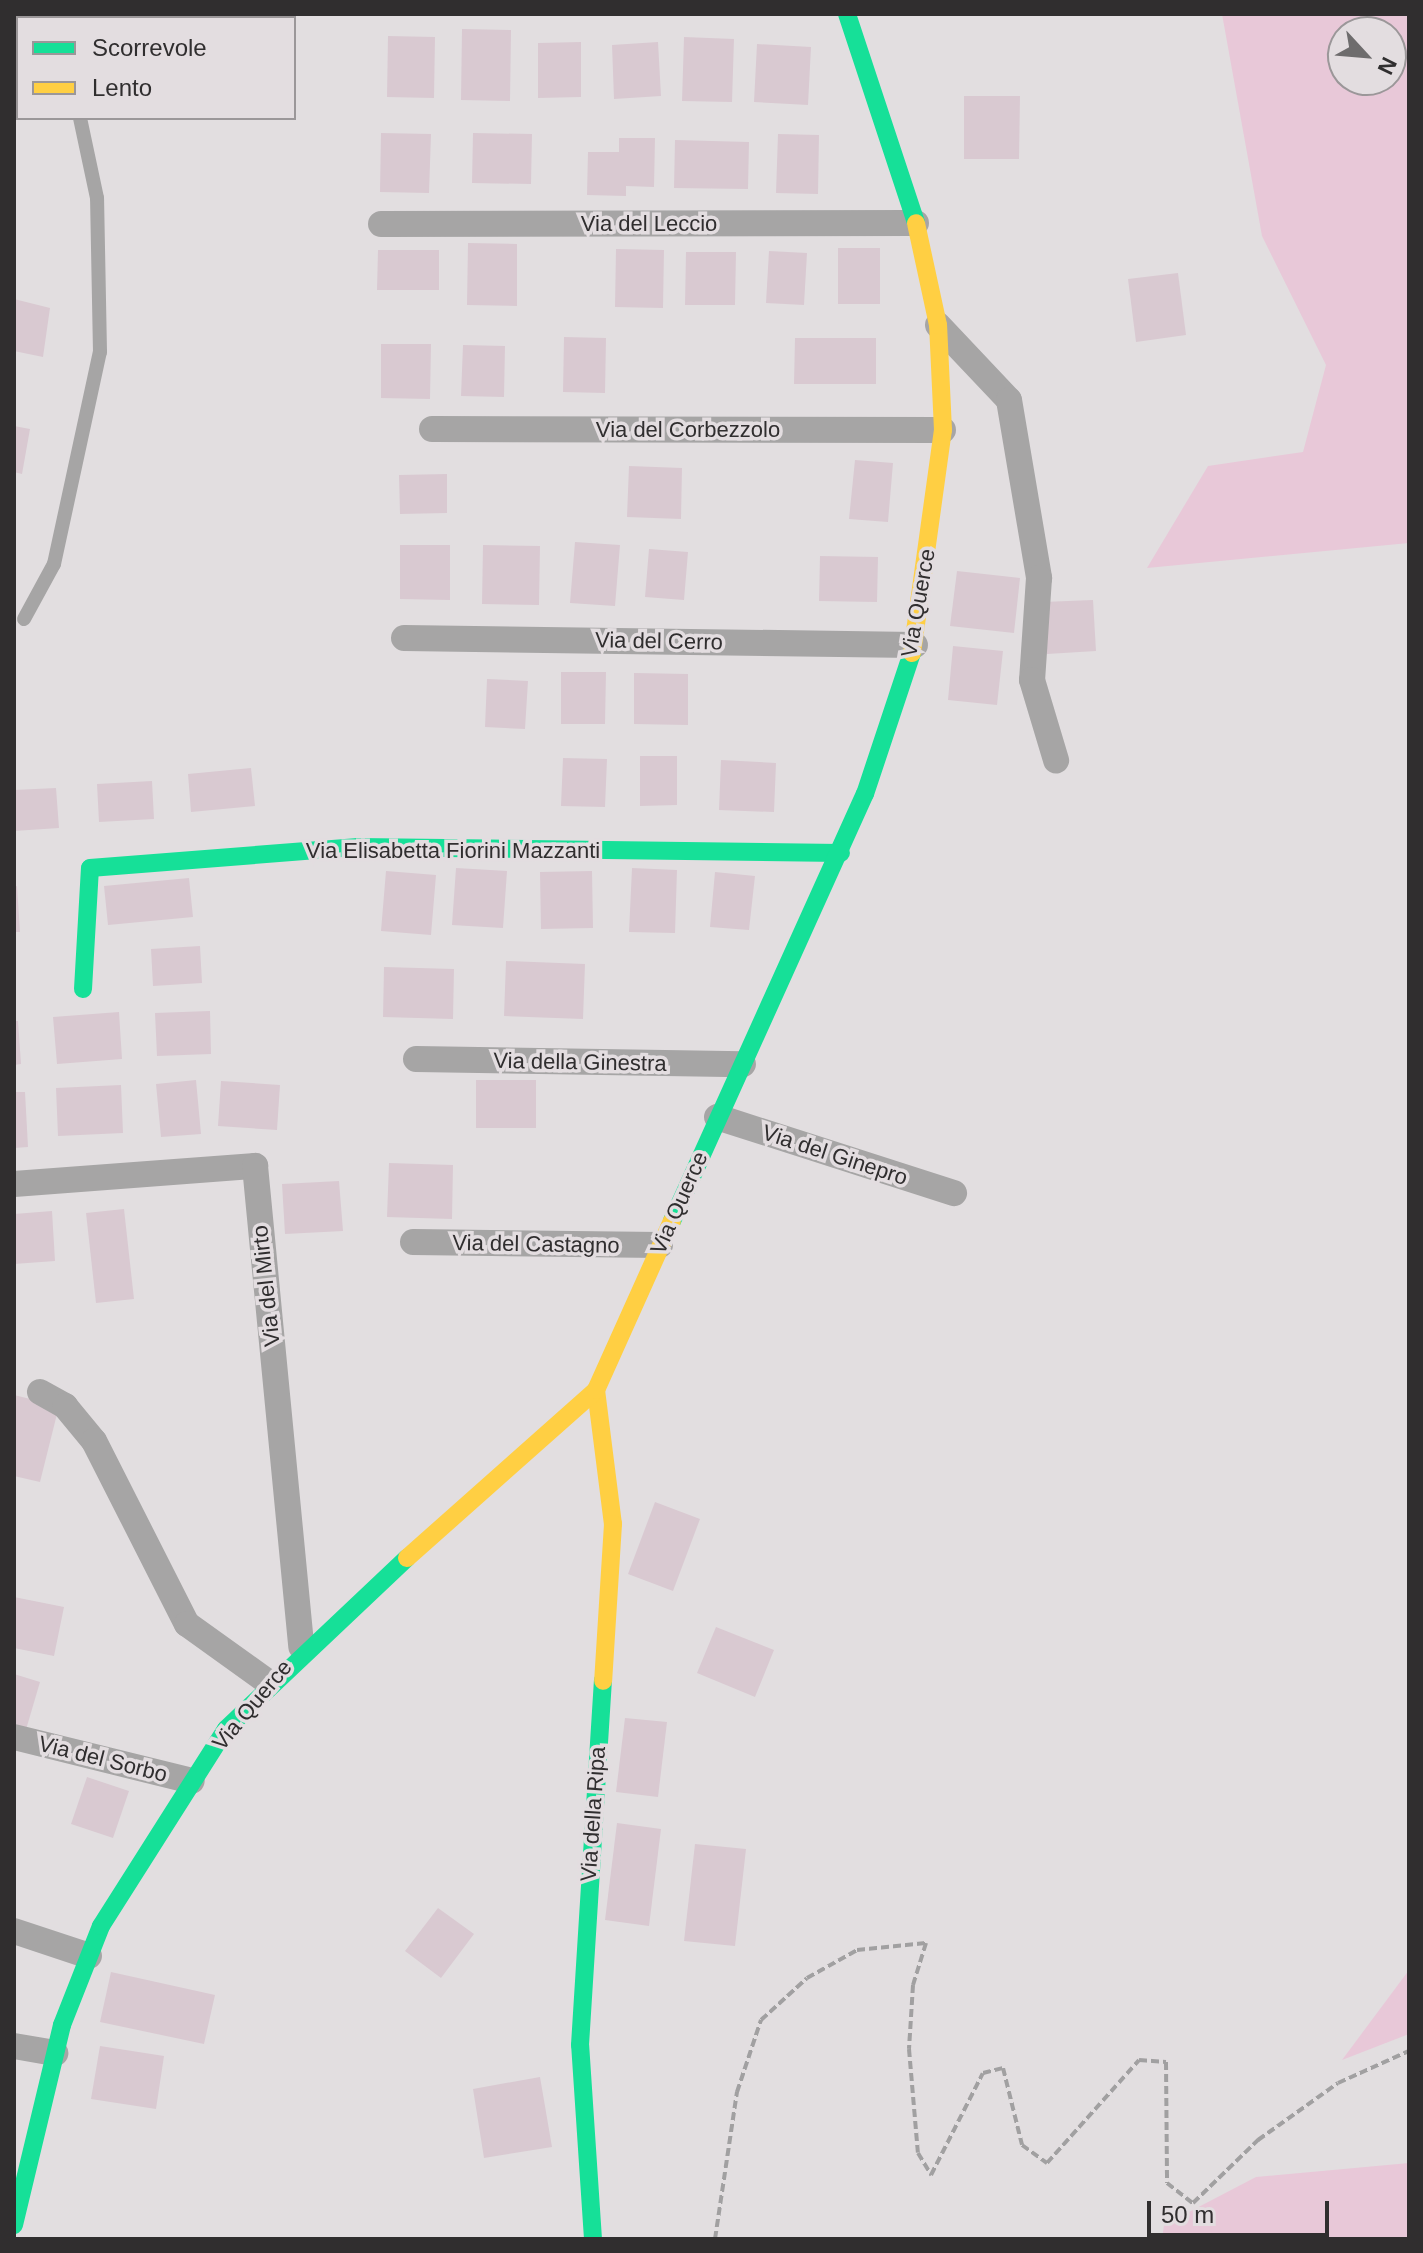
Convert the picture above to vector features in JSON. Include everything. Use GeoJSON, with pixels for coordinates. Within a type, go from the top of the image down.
{"type":"FeatureCollection","features":[{"type":"Feature","properties":{"kind":"street","name":"Via Querce"},"geometry":{"type":"LineString","coordinates":[[14,2225],[24,2141],[89,1956],[188,1787],[268,1682],[301,1647],[596,1390],[717,1117],[841,853],[915,645],[943,430],[938,325],[916,223],[847,14]]}},
{"type":"Feature","properties":{"kind":"street","name":"Via del Leccio"},"geometry":{"type":"LineString","coordinates":[[381,224],[916,223]]}},
{"type":"Feature","properties":{"kind":"street"},"geometry":{"type":"LineString","coordinates":[[938,325],[1009,400],[1039,578],[1032,680],[1056,760]]}},
{"type":"Feature","properties":{"kind":"street","name":"Via del Corbezzolo"},"geometry":{"type":"LineString","coordinates":[[432,429],[943,430]]}},
{"type":"Feature","properties":{"kind":"street","name":"Via del Cerro"},"geometry":{"type":"LineString","coordinates":[[404,638],[915,645]]}},
{"type":"Feature","properties":{"kind":"street","name":"Via Elisabetta Fiorini Mazzanti"},"geometry":{"type":"LineString","coordinates":[[83,989],[90,868],[358,847],[841,853]]}},
{"type":"Feature","properties":{"kind":"street","name":"Via della Ginestra"},"geometry":{"type":"LineString","coordinates":[[416,1059],[743,1064]]}},
{"type":"Feature","properties":{"kind":"street","name":"Via del Ginepro"},"geometry":{"type":"LineString","coordinates":[[717,1117],[954,1193]]}},
{"type":"Feature","properties":{"kind":"street","name":"Via del Mirto"},"geometry":{"type":"LineString","coordinates":[[14,1184],[255,1166],[301,1647]]}},
{"type":"Feature","properties":{"kind":"street","name":"Via del Castagno"},"geometry":{"type":"LineString","coordinates":[[413,1242],[660,1245]]}},
{"type":"Feature","properties":{"kind":"street","name":"Via della Ripa"},"geometry":{"type":"LineString","coordinates":[[593,2239],[580,2045],[613,1524],[596,1390]]}},
{"type":"Feature","properties":{"kind":"street"},"geometry":{"type":"LineString","coordinates":[[40,1392],[65,1406],[94,1441],[187,1624],[268,1682]]}},
{"type":"Feature","properties":{"kind":"street","name":"Via del Sorbo"},"geometry":{"type":"LineString","coordinates":[[21,1747],[188,1787]]}},
{"type":"Feature","properties":{"kind":"street"},"geometry":{"type":"LineString","coordinates":[[14,1931],[89,1956]]}},
{"type":"Feature","properties":{"kind":"street"},"geometry":{"type":"LineString","coordinates":[[14,2046],[55,2053]]}},
{"type":"Feature","properties":{"kind":"lane"},"geometry":{"type":"LineString","coordinates":[[24,619],[54,564],[100,352],[97,198],[80,120]]}},
{"type":"Feature","properties":{"kind":"path"},"geometry":{"type":"LineString","coordinates":[[715,2239],[737,2092],[761,2020],[807,1978],[857,1950],[926,1943],[913,1985],[909,2049],[918,2153],[931,2175],[983,2073],[1003,2068],[1022,2145],[1047,2163],[1139,2060],[1166,2062],[1167,2183],[1193,2203],[1258,2140],[1338,2083],[1409,2051]]}},
{"type":"Feature","properties":{"kind":"shaded area"},"geometry":{"type":"Polygon","coordinates":[[[1222,14],[1409,14],[1409,543],[1147,568],[1208,466],[1303,452],[1326,365],[1262,236],[1222,14]]]}},
{"type":"Feature","properties":{"kind":"shaded area"},"geometry":{"type":"Polygon","coordinates":[[[1409,1970],[1409,2034],[1342,2060],[1409,1970]]]}},
{"type":"Feature","properties":{"kind":"shaded area"},"geometry":{"type":"Polygon","coordinates":[[[1409,2163],[1409,2239],[1162,2239],[1164,2225],[1256,2177],[1409,2163]]]}},
{"type":"Feature","properties":{"kind":"building"},"geometry":{"type":"Polygon","coordinates":[[[462,29],[511,30],[510,101],[461,100],[462,29]]]}},
{"type":"Feature","properties":{"kind":"building"},"geometry":{"type":"Polygon","coordinates":[[[388,36],[435,37],[434,98],[387,97],[388,36]]]}},
{"type":"Feature","properties":{"kind":"building"},"geometry":{"type":"Polygon","coordinates":[[[684,37],[734,39],[732,102],[682,101],[684,37]]]}},
{"type":"Feature","properties":{"kind":"building"},"geometry":{"type":"Polygon","coordinates":[[[581,42],[581,97],[538,98],[538,43],[581,42]]]}},
{"type":"Feature","properties":{"kind":"building"},"geometry":{"type":"Polygon","coordinates":[[[658,42],[661,96],[614,99],[612,45],[658,42]]]}},
{"type":"Feature","properties":{"kind":"building"},"geometry":{"type":"Polygon","coordinates":[[[757,44],[811,47],[808,105],[754,102],[757,44]]]}},
{"type":"Feature","properties":{"kind":"building"},"geometry":{"type":"Polygon","coordinates":[[[964,96],[1020,96],[1019,159],[964,159],[964,96]]]}},
{"type":"Feature","properties":{"kind":"building"},"geometry":{"type":"Polygon","coordinates":[[[381,133],[431,134],[429,193],[380,192],[381,133]]]}},
{"type":"Feature","properties":{"kind":"building"},"geometry":{"type":"Polygon","coordinates":[[[473,133],[532,134],[531,184],[472,183],[473,133]]]}},
{"type":"Feature","properties":{"kind":"building"},"geometry":{"type":"Polygon","coordinates":[[[778,134],[819,135],[818,194],[776,193],[778,134]]]}},
{"type":"Feature","properties":{"kind":"building"},"geometry":{"type":"Polygon","coordinates":[[[619,138],[655,138],[654,187],[626,186],[626,196],[587,195],[588,152],[619,152],[619,138]]]}},
{"type":"Feature","properties":{"kind":"building"},"geometry":{"type":"Polygon","coordinates":[[[675,140],[749,142],[748,189],[674,188],[675,140]]]}},
{"type":"Feature","properties":{"kind":"building"},"geometry":{"type":"Polygon","coordinates":[[[468,243],[517,244],[517,306],[467,305],[468,243]]]}},
{"type":"Feature","properties":{"kind":"building"},"geometry":{"type":"Polygon","coordinates":[[[838,248],[880,248],[880,304],[838,304],[838,248]]]}},
{"type":"Feature","properties":{"kind":"building"},"geometry":{"type":"Polygon","coordinates":[[[616,249],[664,250],[663,308],[615,307],[616,249]]]}},
{"type":"Feature","properties":{"kind":"building"},"geometry":{"type":"Polygon","coordinates":[[[378,250],[439,250],[439,290],[377,290],[378,250]]]}},
{"type":"Feature","properties":{"kind":"building"},"geometry":{"type":"Polygon","coordinates":[[[769,251],[807,253],[804,305],[766,303],[769,251]]]}},
{"type":"Feature","properties":{"kind":"building"},"geometry":{"type":"Polygon","coordinates":[[[686,252],[736,252],[735,305],[685,305],[686,252]]]}},
{"type":"Feature","properties":{"kind":"building"},"geometry":{"type":"Polygon","coordinates":[[[1178,273],[1186,335],[1136,342],[1128,279],[1178,273]]]}},
{"type":"Feature","properties":{"kind":"building"},"geometry":{"type":"Polygon","coordinates":[[[14,299],[50,308],[43,357],[14,351],[14,299]]]}},
{"type":"Feature","properties":{"kind":"building"},"geometry":{"type":"Polygon","coordinates":[[[564,337],[606,338],[605,393],[563,392],[564,337]]]}},
{"type":"Feature","properties":{"kind":"building"},"geometry":{"type":"Polygon","coordinates":[[[795,338],[876,338],[876,384],[794,384],[795,338]]]}},
{"type":"Feature","properties":{"kind":"building"},"geometry":{"type":"Polygon","coordinates":[[[381,344],[431,344],[430,399],[381,398],[381,344]]]}},
{"type":"Feature","properties":{"kind":"building"},"geometry":{"type":"Polygon","coordinates":[[[463,345],[505,346],[504,397],[461,396],[463,345]]]}},
{"type":"Feature","properties":{"kind":"building"},"geometry":{"type":"Polygon","coordinates":[[[14,426],[30,429],[22,474],[14,472],[14,426]]]}},
{"type":"Feature","properties":{"kind":"building"},"geometry":{"type":"Polygon","coordinates":[[[855,460],[893,463],[888,522],[849,519],[855,460]]]}},
{"type":"Feature","properties":{"kind":"building"},"geometry":{"type":"Polygon","coordinates":[[[629,466],[682,468],[681,519],[627,517],[629,466]]]}},
{"type":"Feature","properties":{"kind":"building"},"geometry":{"type":"Polygon","coordinates":[[[447,474],[447,513],[400,514],[399,475],[447,474]]]}},
{"type":"Feature","properties":{"kind":"building"},"geometry":{"type":"Polygon","coordinates":[[[575,542],[620,545],[615,606],[570,603],[575,542]]]}},
{"type":"Feature","properties":{"kind":"building"},"geometry":{"type":"Polygon","coordinates":[[[400,545],[450,545],[450,600],[400,599],[400,545]]]}},
{"type":"Feature","properties":{"kind":"building"},"geometry":{"type":"Polygon","coordinates":[[[483,545],[540,546],[539,605],[482,604],[483,545]]]}},
{"type":"Feature","properties":{"kind":"building"},"geometry":{"type":"Polygon","coordinates":[[[649,549],[688,552],[684,600],[645,597],[649,549]]]}},
{"type":"Feature","properties":{"kind":"building"},"geometry":{"type":"Polygon","coordinates":[[[820,556],[878,557],[877,602],[819,601],[820,556]]]}},
{"type":"Feature","properties":{"kind":"building"},"geometry":{"type":"Polygon","coordinates":[[[957,571],[1020,578],[1014,633],[950,626],[957,571]]]}},
{"type":"Feature","properties":{"kind":"building"},"geometry":{"type":"Polygon","coordinates":[[[1093,600],[1096,651],[1047,654],[1043,602],[1093,600]]]}},
{"type":"Feature","properties":{"kind":"building"},"geometry":{"type":"Polygon","coordinates":[[[953,646],[1003,651],[997,705],[948,700],[953,646]]]}},
{"type":"Feature","properties":{"kind":"building"},"geometry":{"type":"Polygon","coordinates":[[[561,672],[606,672],[605,724],[561,724],[561,672]]]}},
{"type":"Feature","properties":{"kind":"building"},"geometry":{"type":"Polygon","coordinates":[[[634,673],[688,674],[688,725],[634,724],[634,673]]]}},
{"type":"Feature","properties":{"kind":"building"},"geometry":{"type":"Polygon","coordinates":[[[487,679],[528,681],[525,729],[485,727],[487,679]]]}},
{"type":"Feature","properties":{"kind":"building"},"geometry":{"type":"Polygon","coordinates":[[[640,756],[677,756],[677,805],[640,806],[640,756]]]}},
{"type":"Feature","properties":{"kind":"building"},"geometry":{"type":"Polygon","coordinates":[[[563,758],[607,759],[605,807],[561,806],[563,758]]]}},
{"type":"Feature","properties":{"kind":"building"},"geometry":{"type":"Polygon","coordinates":[[[721,760],[776,763],[774,812],[719,810],[721,760]]]}},
{"type":"Feature","properties":{"kind":"building"},"geometry":{"type":"Polygon","coordinates":[[[251,768],[255,806],[191,812],[188,774],[251,768]]]}},
{"type":"Feature","properties":{"kind":"building"},"geometry":{"type":"Polygon","coordinates":[[[152,781],[154,819],[99,822],[97,784],[152,781]]]}},
{"type":"Feature","properties":{"kind":"building"},"geometry":{"type":"Polygon","coordinates":[[[56,788],[59,828],[14,831],[14,790],[56,788]]]}},
{"type":"Feature","properties":{"kind":"building"},"geometry":{"type":"Polygon","coordinates":[[[456,868],[507,871],[503,928],[452,925],[456,868]]]}},
{"type":"Feature","properties":{"kind":"building"},"geometry":{"type":"Polygon","coordinates":[[[632,868],[677,870],[675,933],[629,932],[632,868]]]}},
{"type":"Feature","properties":{"kind":"building"},"geometry":{"type":"Polygon","coordinates":[[[386,871],[436,875],[431,935],[381,931],[386,871]]]}},
{"type":"Feature","properties":{"kind":"building"},"geometry":{"type":"Polygon","coordinates":[[[592,871],[593,928],[541,929],[540,872],[592,871]]]}},
{"type":"Feature","properties":{"kind":"building"},"geometry":{"type":"Polygon","coordinates":[[[715,872],[755,876],[749,930],[710,927],[715,872]]]}},
{"type":"Feature","properties":{"kind":"building"},"geometry":{"type":"Polygon","coordinates":[[[189,878],[193,917],[108,925],[104,886],[189,878]]]}},
{"type":"Feature","properties":{"kind":"building"},"geometry":{"type":"Polygon","coordinates":[[[17,886],[20,932],[14,932],[14,887],[17,886]]]}},
{"type":"Feature","properties":{"kind":"building"},"geometry":{"type":"Polygon","coordinates":[[[200,946],[202,983],[153,986],[151,949],[200,946]]]}},
{"type":"Feature","properties":{"kind":"building"},"geometry":{"type":"Polygon","coordinates":[[[506,961],[585,964],[583,1019],[504,1016],[506,961]]]}},
{"type":"Feature","properties":{"kind":"building"},"geometry":{"type":"Polygon","coordinates":[[[384,967],[454,969],[453,1019],[383,1017],[384,967]]]}},
{"type":"Feature","properties":{"kind":"building"},"geometry":{"type":"Polygon","coordinates":[[[210,1011],[211,1054],[157,1056],[155,1013],[210,1011]]]}},
{"type":"Feature","properties":{"kind":"building"},"geometry":{"type":"Polygon","coordinates":[[[119,1012],[122,1059],[57,1064],[53,1017],[119,1012]]]}},
{"type":"Feature","properties":{"kind":"building"},"geometry":{"type":"Polygon","coordinates":[[[14,1021],[18,1021],[21,1064],[14,1065],[14,1021]]]}},
{"type":"Feature","properties":{"kind":"building"},"geometry":{"type":"Polygon","coordinates":[[[196,1080],[201,1134],[161,1137],[156,1084],[196,1080]]]}},
{"type":"Feature","properties":{"kind":"building"},"geometry":{"type":"Polygon","coordinates":[[[476,1080],[536,1080],[536,1128],[476,1128],[476,1080]]]}},
{"type":"Feature","properties":{"kind":"building"},"geometry":{"type":"Polygon","coordinates":[[[221,1081],[280,1085],[277,1130],[218,1126],[221,1081]]]}},
{"type":"Feature","properties":{"kind":"building"},"geometry":{"type":"Polygon","coordinates":[[[121,1085],[123,1133],[58,1136],[56,1088],[121,1085]]]}},
{"type":"Feature","properties":{"kind":"building"},"geometry":{"type":"Polygon","coordinates":[[[14,1092],[25,1092],[28,1147],[14,1148],[14,1092]]]}},
{"type":"Feature","properties":{"kind":"building"},"geometry":{"type":"Polygon","coordinates":[[[389,1163],[453,1165],[452,1219],[387,1217],[389,1163]]]}},
{"type":"Feature","properties":{"kind":"building"},"geometry":{"type":"Polygon","coordinates":[[[339,1181],[343,1231],[285,1234],[282,1184],[339,1181]]]}},
{"type":"Feature","properties":{"kind":"building"},"geometry":{"type":"Polygon","coordinates":[[[124,1209],[134,1299],[96,1303],[86,1213],[124,1209]]]}},
{"type":"Feature","properties":{"kind":"building"},"geometry":{"type":"Polygon","coordinates":[[[52,1211],[55,1261],[14,1264],[14,1214],[52,1211]]]}},
{"type":"Feature","properties":{"kind":"building"},"geometry":{"type":"Polygon","coordinates":[[[14,1395],[59,1406],[40,1482],[14,1476],[14,1395]]]}},
{"type":"Feature","properties":{"kind":"building"},"geometry":{"type":"Polygon","coordinates":[[[655,1502],[700,1519],[673,1591],[628,1574],[655,1502]]]}},
{"type":"Feature","properties":{"kind":"building"},"geometry":{"type":"Polygon","coordinates":[[[14,1597],[64,1607],[54,1656],[14,1648],[14,1597]]]}},
{"type":"Feature","properties":{"kind":"building"},"geometry":{"type":"Polygon","coordinates":[[[716,1627],[774,1650],[755,1697],[697,1673],[716,1627]]]}},
{"type":"Feature","properties":{"kind":"building"},"geometry":{"type":"Polygon","coordinates":[[[14,1674],[40,1682],[25,1733],[14,1730],[14,1674]]]}},
{"type":"Feature","properties":{"kind":"building"},"geometry":{"type":"Polygon","coordinates":[[[625,1718],[667,1722],[658,1797],[616,1792],[625,1718]]]}},
{"type":"Feature","properties":{"kind":"building"},"geometry":{"type":"Polygon","coordinates":[[[87,1777],[129,1791],[113,1838],[71,1824],[87,1777]]]}},
{"type":"Feature","properties":{"kind":"building"},"geometry":{"type":"Polygon","coordinates":[[[617,1823],[661,1829],[649,1926],[605,1920],[617,1823]]]}},
{"type":"Feature","properties":{"kind":"building"},"geometry":{"type":"Polygon","coordinates":[[[695,1844],[746,1849],[735,1946],[684,1941],[695,1844]]]}},
{"type":"Feature","properties":{"kind":"building"},"geometry":{"type":"Polygon","coordinates":[[[438,1908],[474,1934],[441,1978],[405,1951],[438,1908]]]}},
{"type":"Feature","properties":{"kind":"building"},"geometry":{"type":"Polygon","coordinates":[[[111,1972],[215,1995],[204,2044],[100,2022],[111,1972]]]}},
{"type":"Feature","properties":{"kind":"building"},"geometry":{"type":"Polygon","coordinates":[[[100,2046],[164,2056],[156,2109],[91,2099],[100,2046]]]}},
{"type":"Feature","properties":{"kind":"building"},"geometry":{"type":"Polygon","coordinates":[[[540,2077],[552,2147],[484,2158],[473,2089],[540,2077]]]}},
{"type":"Feature","properties":{"kind":"traffic: fast"},"geometry":{"type":"LineString","coordinates":[[847,14],[916,223]]}},
{"type":"Feature","properties":{"kind":"traffic: fast"},"geometry":{"type":"LineString","coordinates":[[672,1221],[865,794],[912,653]]}},
{"type":"Feature","properties":{"kind":"traffic: fast"},"geometry":{"type":"LineString","coordinates":[[83,989],[90,868],[358,847],[841,853]]}},
{"type":"Feature","properties":{"kind":"traffic: fast"},"geometry":{"type":"LineString","coordinates":[[14,2225],[62,2025],[101,1926],[226,1729],[407,1558]]}},
{"type":"Feature","properties":{"kind":"traffic: fast"},"geometry":{"type":"LineString","coordinates":[[593,2239],[580,2045],[603,1681]]}},
{"type":"Feature","properties":{"kind":"traffic: slow"},"geometry":{"type":"LineString","coordinates":[[912,653],[943,430],[938,325],[916,223]]}},
{"type":"Feature","properties":{"kind":"traffic: slow"},"geometry":{"type":"LineString","coordinates":[[407,1558],[596,1390],[672,1221]]}},
{"type":"Feature","properties":{"kind":"traffic: slow"},"geometry":{"type":"LineString","coordinates":[[596,1390],[613,1524],[603,1681]]}}]}
